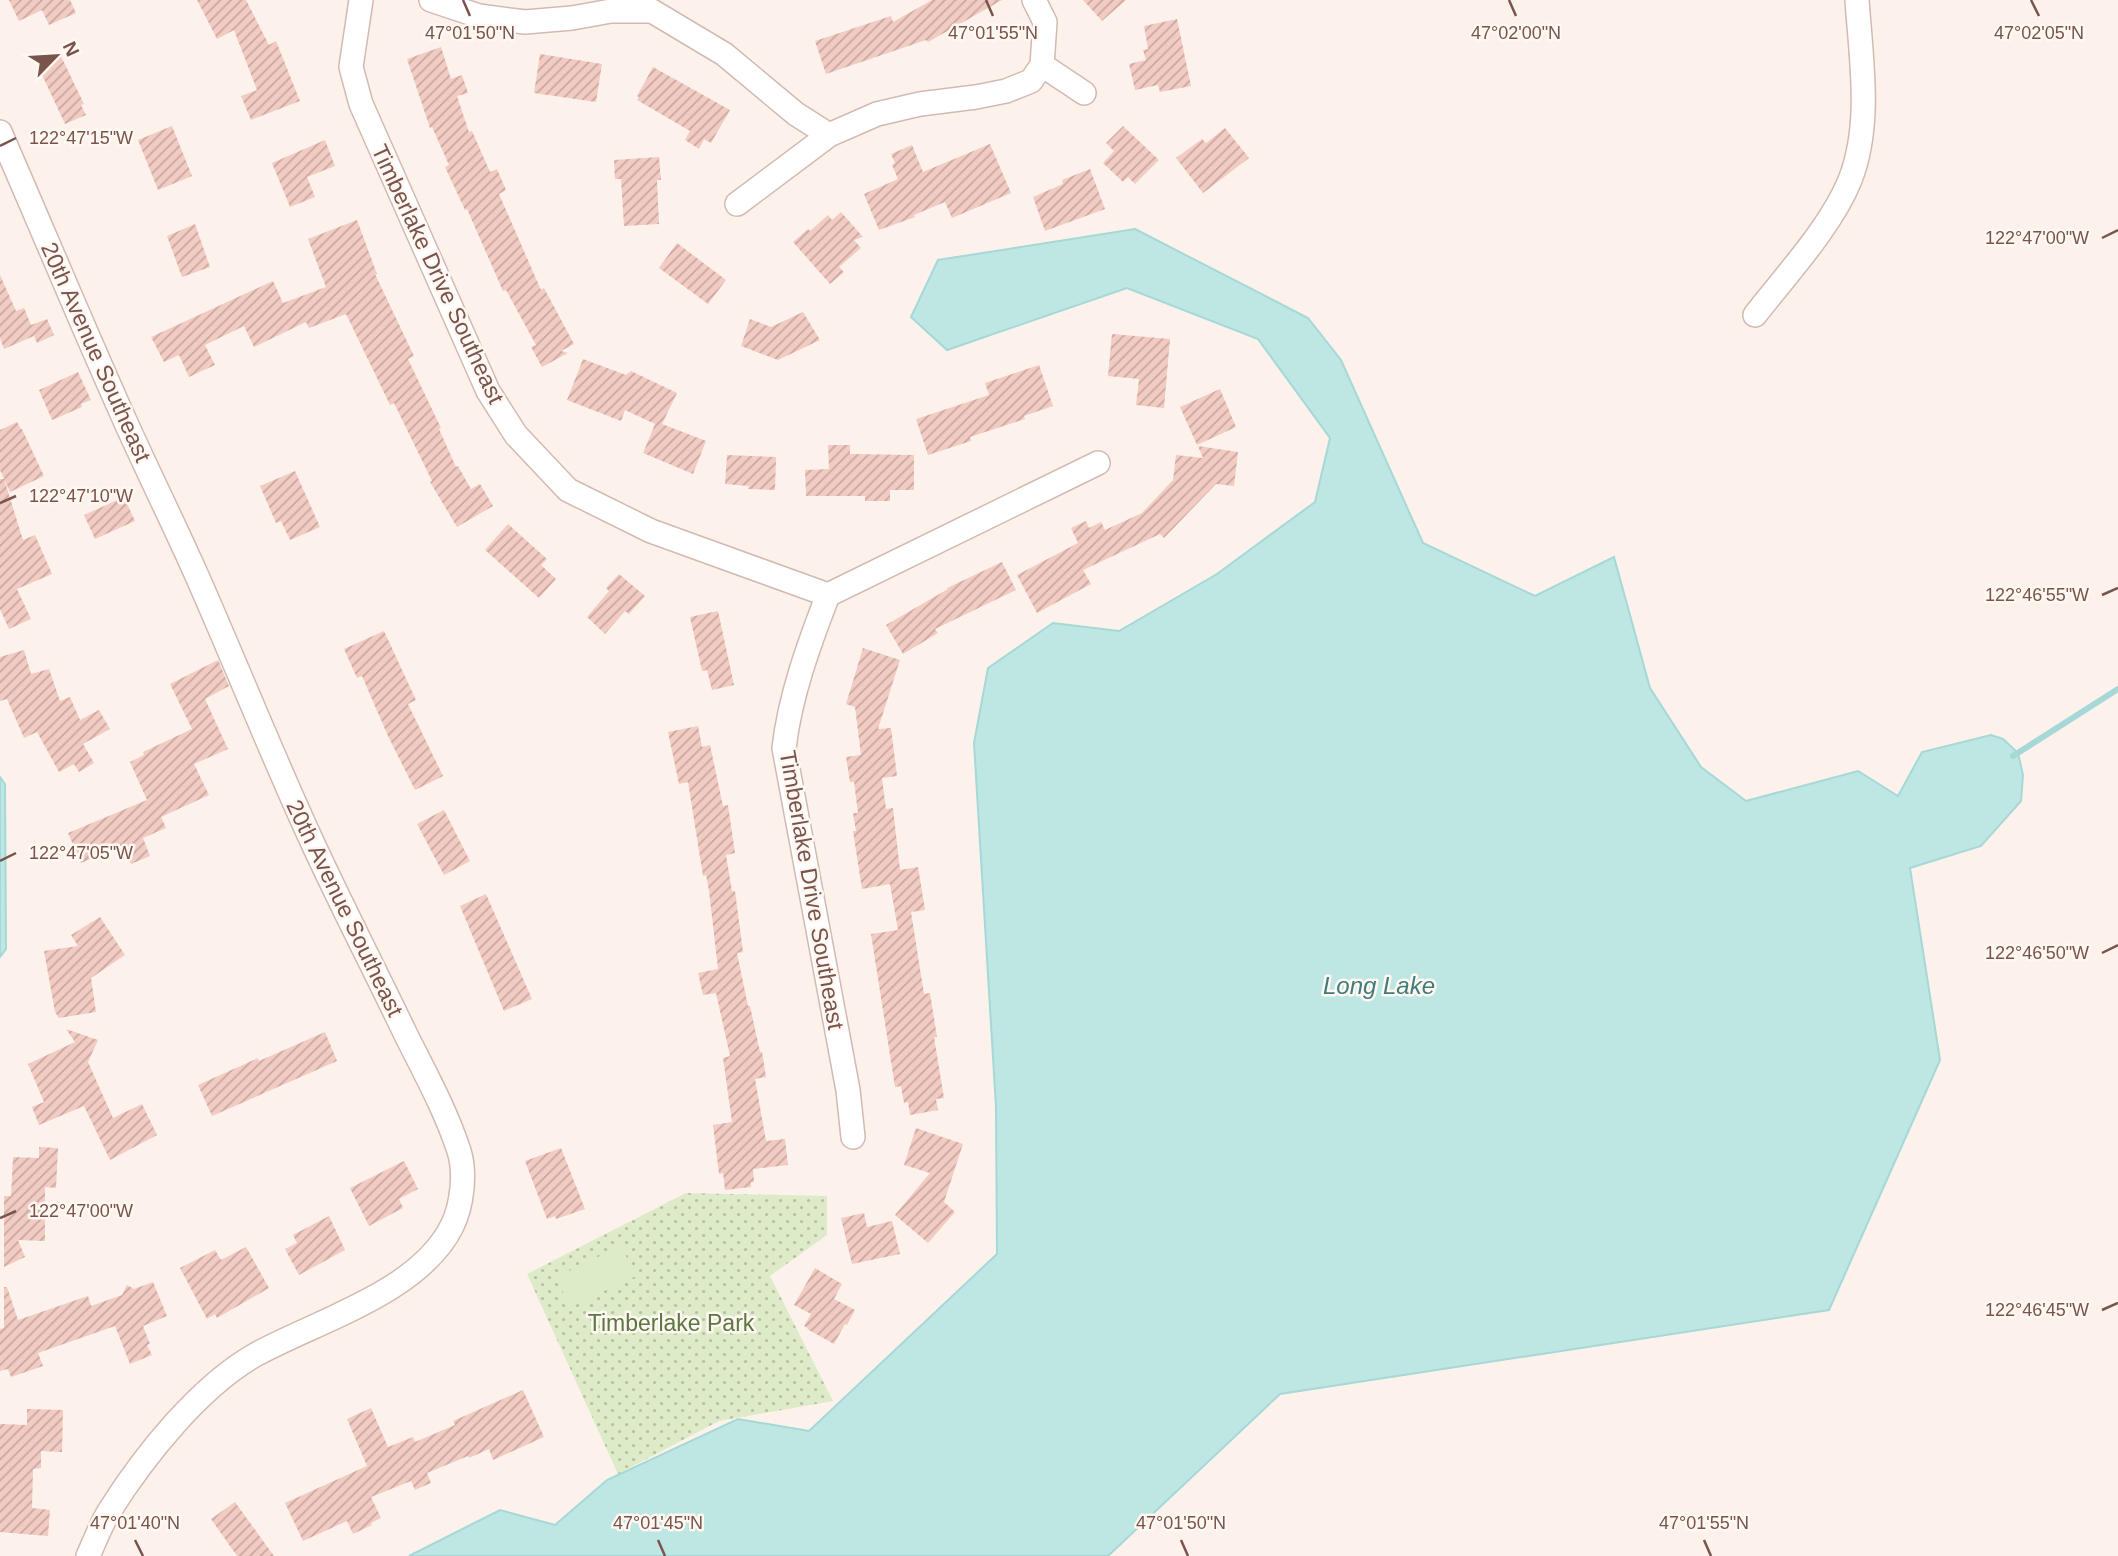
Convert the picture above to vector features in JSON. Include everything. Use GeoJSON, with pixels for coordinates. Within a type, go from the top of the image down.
{"type":"FeatureCollection","features":[{"type":"Feature","properties":{"kind":"street","name":"Timberlake Drive Southeast"},"geometry":{"type":"LineString","coordinates":[[361,0],[351,67],[361,104],[488,391],[516,435],[568,490],[597,505],[651,531],[828,595],[814,630],[788,721],[784,748],[848,1090],[853,1137]]}},
{"type":"Feature","properties":{"kind":"street"},"geometry":{"type":"LineString","coordinates":[[431,0],[479,16],[525,22],[572,18],[634,5],[652,11],[724,54],[777,99],[829,135]]}},
{"type":"Feature","properties":{"kind":"street"},"geometry":{"type":"LineString","coordinates":[[737,204],[829,135],[877,114],[920,104],[1006,91],[1031,82],[1042,65],[1045,22],[1034,0]]}},
{"type":"Feature","properties":{"kind":"street"},"geometry":{"type":"LineString","coordinates":[[1755,315],[1826,223],[1850,181],[1860,146],[1864,96],[1857,0]]}},
{"type":"Feature","properties":{"kind":"street"},"geometry":{"type":"LineString","coordinates":[[1042,65],[1084,93]]}},
{"type":"Feature","properties":{"kind":"street","name":"20th Avenue Southeast"},"geometry":{"type":"LineString","coordinates":[[0,132],[121,413],[196,573],[301,818],[445,1114],[461,1157],[462,1182],[458,1208],[453,1225],[440,1245],[423,1263],[396,1284],[252,1357],[213,1386],[169,1430],[108,1512],[88,1556]]}},
{"type":"Feature","properties":{"kind":"street"},"geometry":{"type":"LineString","coordinates":[[828,595],[1098,463]]}},
{"type":"Feature","properties":{"kind":"green space","name":"Timberlake Park"},"geometry":{"type":"Polygon","coordinates":[[[686,1193],[827,1196],[827,1235],[770,1276],[833,1401],[719,1421],[618,1474],[527,1274],[686,1193]]]}},
{"type":"Feature","properties":{"kind":"green space"},"geometry":{"type":"Polygon","coordinates":[[[621,1246],[636,1276],[570,1307],[556,1277],[621,1246]]]}},
{"type":"Feature","properties":{"kind":"water","name":"Long Lake"},"geometry":{"type":"Polygon","coordinates":[[[1135,229],[1308,318],[1341,360],[1423,543],[1535,596],[1614,557],[1650,688],[1701,767],[1746,801],[1858,771],[1898,796],[1922,752],[1991,735],[2003,739],[2018,753],[2023,775],[2021,801],[1981,846],[1910,868],[1940,1060],[1829,1310],[1280,1394],[1108,1556],[409,1556],[500,1510],[555,1525],[607,1480],[738,1419],[809,1431],[997,1254],[996,1107],[974,743],[988,668],[1053,623],[1119,631],[1217,574],[1315,502],[1330,438],[1258,339],[1127,288],[947,350],[911,317],[938,260],[1135,229]]]}},
{"type":"Feature","properties":{"kind":"water"},"geometry":{"type":"Polygon","coordinates":[[[0,777],[5,784],[6,949],[0,957],[0,777]]]}},
{"type":"Feature","properties":{"kind":"building"},"geometry":{"type":"Polygon","coordinates":[[[9,0],[70,0],[76,13],[49,25],[42,10],[19,21],[9,0]]]}},
{"type":"Feature","properties":{"kind":"building"},"geometry":{"type":"Polygon","coordinates":[[[197,0],[246,0],[269,45],[276,41],[300,101],[251,120],[241,96],[257,90],[234,30],[217,39],[197,0]]]}},
{"type":"Feature","properties":{"kind":"building"},"geometry":{"type":"Polygon","coordinates":[[[932,0],[1002,0],[928,42],[926,40],[826,74],[815,41],[891,16],[893,22],[932,0]]]}},
{"type":"Feature","properties":{"kind":"building"},"geometry":{"type":"Polygon","coordinates":[[[1083,0],[1126,0],[1102,21],[1083,0]]]}},
{"type":"Feature","properties":{"kind":"building"},"geometry":{"type":"Polygon","coordinates":[[[1177,19],[1191,86],[1160,92],[1158,85],[1135,90],[1129,64],[1146,60],[1143,50],[1148,49],[1144,26],[1177,19]]]}},
{"type":"Feature","properties":{"kind":"building"},"geometry":{"type":"Polygon","coordinates":[[[441,47],[451,79],[462,75],[468,93],[457,96],[469,132],[472,131],[490,172],[497,169],[506,190],[499,194],[541,290],[544,288],[574,344],[561,351],[568,353],[542,367],[531,347],[536,345],[506,290],[503,291],[467,209],[465,210],[445,167],[449,165],[432,127],[430,128],[407,59],[441,47]]]}},
{"type":"Feature","properties":{"kind":"building"},"geometry":{"type":"Polygon","coordinates":[[[59,52],[84,104],[81,105],[86,115],[65,124],[36,62],[59,52]]]}},
{"type":"Feature","properties":{"kind":"building"},"geometry":{"type":"Polygon","coordinates":[[[540,54],[602,64],[596,102],[534,93],[540,54]]]}},
{"type":"Feature","properties":{"kind":"building"},"geometry":{"type":"Polygon","coordinates":[[[653,67],[730,110],[711,143],[704,139],[699,149],[685,140],[690,131],[637,100],[653,67]]]}},
{"type":"Feature","properties":{"kind":"building"},"geometry":{"type":"Polygon","coordinates":[[[172,126],[192,176],[158,190],[138,140],[172,126]]]}},
{"type":"Feature","properties":{"kind":"building"},"geometry":{"type":"Polygon","coordinates":[[[1123,126],[1159,160],[1135,184],[1128,177],[1123,182],[1103,163],[1114,151],[1106,143],[1123,126]]]}},
{"type":"Feature","properties":{"kind":"building"},"geometry":{"type":"Polygon","coordinates":[[[1225,128],[1249,158],[1203,193],[1176,158],[1202,139],[1206,143],[1225,128]]]}},
{"type":"Feature","properties":{"kind":"building"},"geometry":{"type":"Polygon","coordinates":[[[325,140],[335,166],[307,177],[315,197],[290,207],[272,163],[325,140]]]}},
{"type":"Feature","properties":{"kind":"building"},"geometry":{"type":"Polygon","coordinates":[[[990,144],[1011,193],[952,218],[945,202],[879,230],[864,194],[898,179],[891,154],[912,145],[923,172],[990,144]]]}},
{"type":"Feature","properties":{"kind":"building"},"geometry":{"type":"Polygon","coordinates":[[[659,157],[659,224],[624,226],[621,179],[615,179],[614,160],[659,157]]]}},
{"type":"Feature","properties":{"kind":"building"},"geometry":{"type":"Polygon","coordinates":[[[1090,169],[1105,209],[1045,231],[1033,197],[1063,184],[1062,180],[1090,169]]]}},
{"type":"Feature","properties":{"kind":"building"},"geometry":{"type":"Polygon","coordinates":[[[841,212],[863,237],[854,240],[861,248],[839,267],[844,272],[830,284],[793,242],[828,215],[832,220],[841,212]]]}},
{"type":"Feature","properties":{"kind":"building"},"geometry":{"type":"Polygon","coordinates":[[[357,220],[375,274],[414,356],[408,359],[441,428],[439,429],[456,467],[458,466],[471,489],[480,484],[493,506],[457,527],[430,482],[432,481],[394,403],[390,405],[346,314],[309,328],[306,322],[254,347],[244,326],[205,345],[215,365],[189,377],[179,355],[164,362],[151,337],[273,281],[283,303],[326,287],[308,239],[357,220]]]}},
{"type":"Feature","properties":{"kind":"building"},"geometry":{"type":"Polygon","coordinates":[[[195,224],[210,267],[182,277],[167,236],[195,224]]]}},
{"type":"Feature","properties":{"kind":"building"},"geometry":{"type":"Polygon","coordinates":[[[677,243],[726,280],[708,304],[659,268],[677,243]]]}},
{"type":"Feature","properties":{"kind":"building"},"geometry":{"type":"Polygon","coordinates":[[[0,275],[16,311],[24,308],[31,325],[47,319],[54,335],[37,343],[34,336],[4,349],[0,338],[0,275]]]}},
{"type":"Feature","properties":{"kind":"building"},"geometry":{"type":"Polygon","coordinates":[[[803,312],[820,340],[778,360],[741,346],[750,319],[771,327],[803,312]]]}},
{"type":"Feature","properties":{"kind":"building"},"geometry":{"type":"Polygon","coordinates":[[[1112,334],[1170,339],[1164,408],[1136,405],[1139,379],[1108,376],[1112,334]]]}},
{"type":"Feature","properties":{"kind":"building"},"geometry":{"type":"Polygon","coordinates":[[[583,359],[626,375],[631,371],[677,393],[662,424],[706,441],[693,474],[643,453],[655,424],[625,410],[621,421],[567,400],[583,359]]]}},
{"type":"Feature","properties":{"kind":"building"},"geometry":{"type":"Polygon","coordinates":[[[1039,365],[1053,406],[1024,416],[1025,419],[970,437],[971,441],[928,455],[916,419],[989,395],[985,383],[1039,365]]]}},
{"type":"Feature","properties":{"kind":"building"},"geometry":{"type":"Polygon","coordinates":[[[78,372],[91,400],[81,404],[82,407],[52,420],[39,390],[78,372]]]}},
{"type":"Feature","properties":{"kind":"building"},"geometry":{"type":"Polygon","coordinates":[[[1220,389],[1236,427],[1197,445],[1180,407],[1220,389]]]}},
{"type":"Feature","properties":{"kind":"building"},"geometry":{"type":"Polygon","coordinates":[[[17,422],[44,476],[10,492],[0,470],[0,430],[17,422]]]}},
{"type":"Feature","properties":{"kind":"building"},"geometry":{"type":"Polygon","coordinates":[[[828,445],[850,445],[850,454],[914,455],[914,490],[890,490],[890,501],[865,501],[865,496],[806,496],[805,470],[829,469],[828,445]]]}},
{"type":"Feature","properties":{"kind":"building"},"geometry":{"type":"Polygon","coordinates":[[[1198,446],[1238,452],[1234,486],[1216,484],[1164,538],[1160,534],[1083,570],[1091,584],[1037,613],[1017,575],[1078,543],[1071,528],[1086,521],[1089,528],[1101,522],[1105,530],[1142,513],[1173,480],[1176,455],[1203,458],[1198,446]]]}},
{"type":"Feature","properties":{"kind":"building"},"geometry":{"type":"Polygon","coordinates":[[[727,455],[776,457],[775,490],[748,489],[749,486],[725,484],[727,455]]]}},
{"type":"Feature","properties":{"kind":"building"},"geometry":{"type":"Polygon","coordinates":[[[295,471],[320,527],[290,540],[281,521],[276,523],[260,486],[295,471]]]}},
{"type":"Feature","properties":{"kind":"building"},"geometry":{"type":"Polygon","coordinates":[[[0,479],[4,479],[23,540],[35,535],[52,574],[17,589],[31,619],[9,629],[0,609],[0,479]]]}},
{"type":"Feature","properties":{"kind":"building"},"geometry":{"type":"Polygon","coordinates":[[[124,497],[135,521],[95,539],[84,515],[124,497]]]}},
{"type":"Feature","properties":{"kind":"building"},"geometry":{"type":"Polygon","coordinates":[[[508,524],[547,559],[541,565],[556,579],[539,598],[485,550],[508,524]]]}},
{"type":"Feature","properties":{"kind":"building"},"geometry":{"type":"Polygon","coordinates":[[[1002,562],[1016,590],[935,629],[938,633],[903,654],[886,625],[947,588],[1002,562]]]}},
{"type":"Feature","properties":{"kind":"building"},"geometry":{"type":"Polygon","coordinates":[[[619,574],[645,596],[629,614],[625,611],[605,634],[587,617],[609,591],[606,588],[619,574]]]}},
{"type":"Feature","properties":{"kind":"building"},"geometry":{"type":"Polygon","coordinates":[[[718,611],[734,685],[712,690],[707,670],[702,671],[690,617],[718,611]]]}},
{"type":"Feature","properties":{"kind":"building"},"geometry":{"type":"Polygon","coordinates":[[[384,631],[416,700],[408,704],[443,776],[415,790],[362,676],[357,678],[344,649],[384,631]]]}},
{"type":"Feature","properties":{"kind":"building"},"geometry":{"type":"Polygon","coordinates":[[[863,648],[900,660],[878,729],[891,728],[897,776],[882,778],[886,809],[893,808],[900,870],[918,867],[925,910],[911,912],[924,994],[930,993],[944,1098],[936,1099],[938,1110],[910,1115],[908,1102],[904,1103],[901,1086],[895,1087],[871,934],[898,930],[890,884],[862,889],[853,831],[856,831],[853,813],[858,813],[854,782],[850,782],[846,757],[861,755],[855,707],[846,704],[863,648]]]}},
{"type":"Feature","properties":{"kind":"building"},"geometry":{"type":"Polygon","coordinates":[[[24,650],[31,674],[49,669],[60,701],[70,697],[80,720],[99,710],[110,729],[83,744],[94,763],[79,772],[74,764],[59,772],[37,732],[24,738],[7,699],[0,701],[0,657],[24,650]]]}},
{"type":"Feature","properties":{"kind":"building"},"geometry":{"type":"Polygon","coordinates":[[[218,660],[229,686],[205,699],[228,749],[194,764],[209,795],[161,817],[166,828],[143,838],[150,856],[131,864],[123,845],[81,863],[68,833],[147,800],[130,762],[144,755],[143,752],[192,729],[170,684],[218,660]]]}},
{"type":"Feature","properties":{"kind":"building"},"geometry":{"type":"Polygon","coordinates":[[[698,726],[702,747],[710,745],[723,806],[728,805],[735,853],[726,855],[732,891],[735,891],[743,952],[737,953],[766,1077],[755,1079],[766,1141],[785,1139],[788,1165],[753,1169],[754,1182],[751,1182],[751,1187],[725,1190],[723,1173],[719,1174],[713,1125],[732,1122],[723,1058],[730,1056],[716,993],[703,995],[698,973],[718,969],[709,891],[706,875],[703,876],[688,782],[679,784],[668,732],[698,726]]]}},
{"type":"Feature","properties":{"kind":"building"},"geometry":{"type":"Polygon","coordinates":[[[444,810],[470,861],[444,875],[417,824],[444,810]]]}},
{"type":"Feature","properties":{"kind":"building"},"geometry":{"type":"Polygon","coordinates":[[[486,894],[532,999],[504,1011],[460,906],[486,894]]]}},
{"type":"Feature","properties":{"kind":"building"},"geometry":{"type":"Polygon","coordinates":[[[100,917],[125,955],[91,978],[96,1012],[59,1018],[55,1012],[44,951],[78,946],[71,935],[100,917]]]}},
{"type":"Feature","properties":{"kind":"building"},"geometry":{"type":"Polygon","coordinates":[[[66,1029],[98,1040],[88,1062],[113,1118],[142,1104],[157,1135],[110,1160],[84,1106],[39,1125],[32,1107],[44,1102],[28,1064],[75,1042],[66,1029]]]}},
{"type":"Feature","properties":{"kind":"building"},"geometry":{"type":"Polygon","coordinates":[[[325,1032],[337,1061],[212,1116],[198,1085],[325,1032]]]}},
{"type":"Feature","properties":{"kind":"building"},"geometry":{"type":"Polygon","coordinates":[[[916,1128],[963,1144],[944,1202],[955,1212],[928,1243],[895,1215],[930,1173],[904,1165],[916,1128]]]}},
{"type":"Feature","properties":{"kind":"building"},"geometry":{"type":"Polygon","coordinates":[[[39,1147],[58,1148],[56,1188],[45,1187],[45,1241],[18,1240],[25,1257],[4,1267],[4,1196],[11,1196],[13,1157],[39,1158],[39,1147]]]}},
{"type":"Feature","properties":{"kind":"building"},"geometry":{"type":"Polygon","coordinates":[[[561,1148],[585,1209],[556,1219],[555,1216],[547,1219],[525,1161],[561,1148]]]}},
{"type":"Feature","properties":{"kind":"building"},"geometry":{"type":"Polygon","coordinates":[[[404,1161],[418,1189],[399,1199],[403,1208],[369,1226],[350,1188],[404,1161]]]}},
{"type":"Feature","properties":{"kind":"building"},"geometry":{"type":"Polygon","coordinates":[[[864,1213],[867,1227],[892,1221],[900,1254],[852,1264],[841,1218],[864,1213]]]}},
{"type":"Feature","properties":{"kind":"building"},"geometry":{"type":"Polygon","coordinates":[[[329,1216],[345,1250],[299,1275],[285,1249],[297,1243],[293,1235],[329,1216]]]}},
{"type":"Feature","properties":{"kind":"building"},"geometry":{"type":"Polygon","coordinates":[[[246,1247],[269,1288],[217,1318],[215,1314],[207,1319],[180,1268],[215,1250],[221,1260],[246,1247]]]}},
{"type":"Feature","properties":{"kind":"building"},"geometry":{"type":"Polygon","coordinates":[[[815,1268],[842,1284],[834,1299],[855,1310],[834,1344],[807,1329],[804,1326],[811,1314],[794,1305],[815,1268]]]}},
{"type":"Feature","properties":{"kind":"building"},"geometry":{"type":"Polygon","coordinates":[[[153,1282],[167,1316],[143,1326],[152,1355],[130,1364],[115,1326],[38,1353],[43,1366],[11,1377],[8,1369],[0,1371],[4,1287],[7,1287],[18,1320],[88,1296],[91,1306],[122,1295],[127,1285],[134,1289],[153,1282]]]}},
{"type":"Feature","properties":{"kind":"building"},"geometry":{"type":"Polygon","coordinates":[[[523,1390],[544,1437],[493,1460],[489,1449],[469,1458],[468,1456],[427,1473],[431,1483],[415,1490],[411,1481],[371,1497],[381,1518],[371,1523],[372,1525],[353,1534],[347,1521],[303,1541],[285,1503],[367,1466],[347,1419],[371,1408],[388,1447],[413,1437],[415,1442],[455,1425],[453,1421],[523,1390]]]}},
{"type":"Feature","properties":{"kind":"building"},"geometry":{"type":"Polygon","coordinates":[[[27,1409],[63,1410],[62,1452],[41,1451],[41,1468],[33,1469],[32,1508],[50,1510],[48,1536],[0,1532],[0,1424],[27,1425],[27,1409]]]}},
{"type":"Feature","properties":{"kind":"building"},"geometry":{"type":"Polygon","coordinates":[[[235,1502],[274,1556],[237,1556],[211,1519],[235,1502]]]}},
{"type":"Feature","properties":{"kind":"waterway"},"geometry":{"type":"LineString","coordinates":[[2013,756],[2118,689]]}}]}
